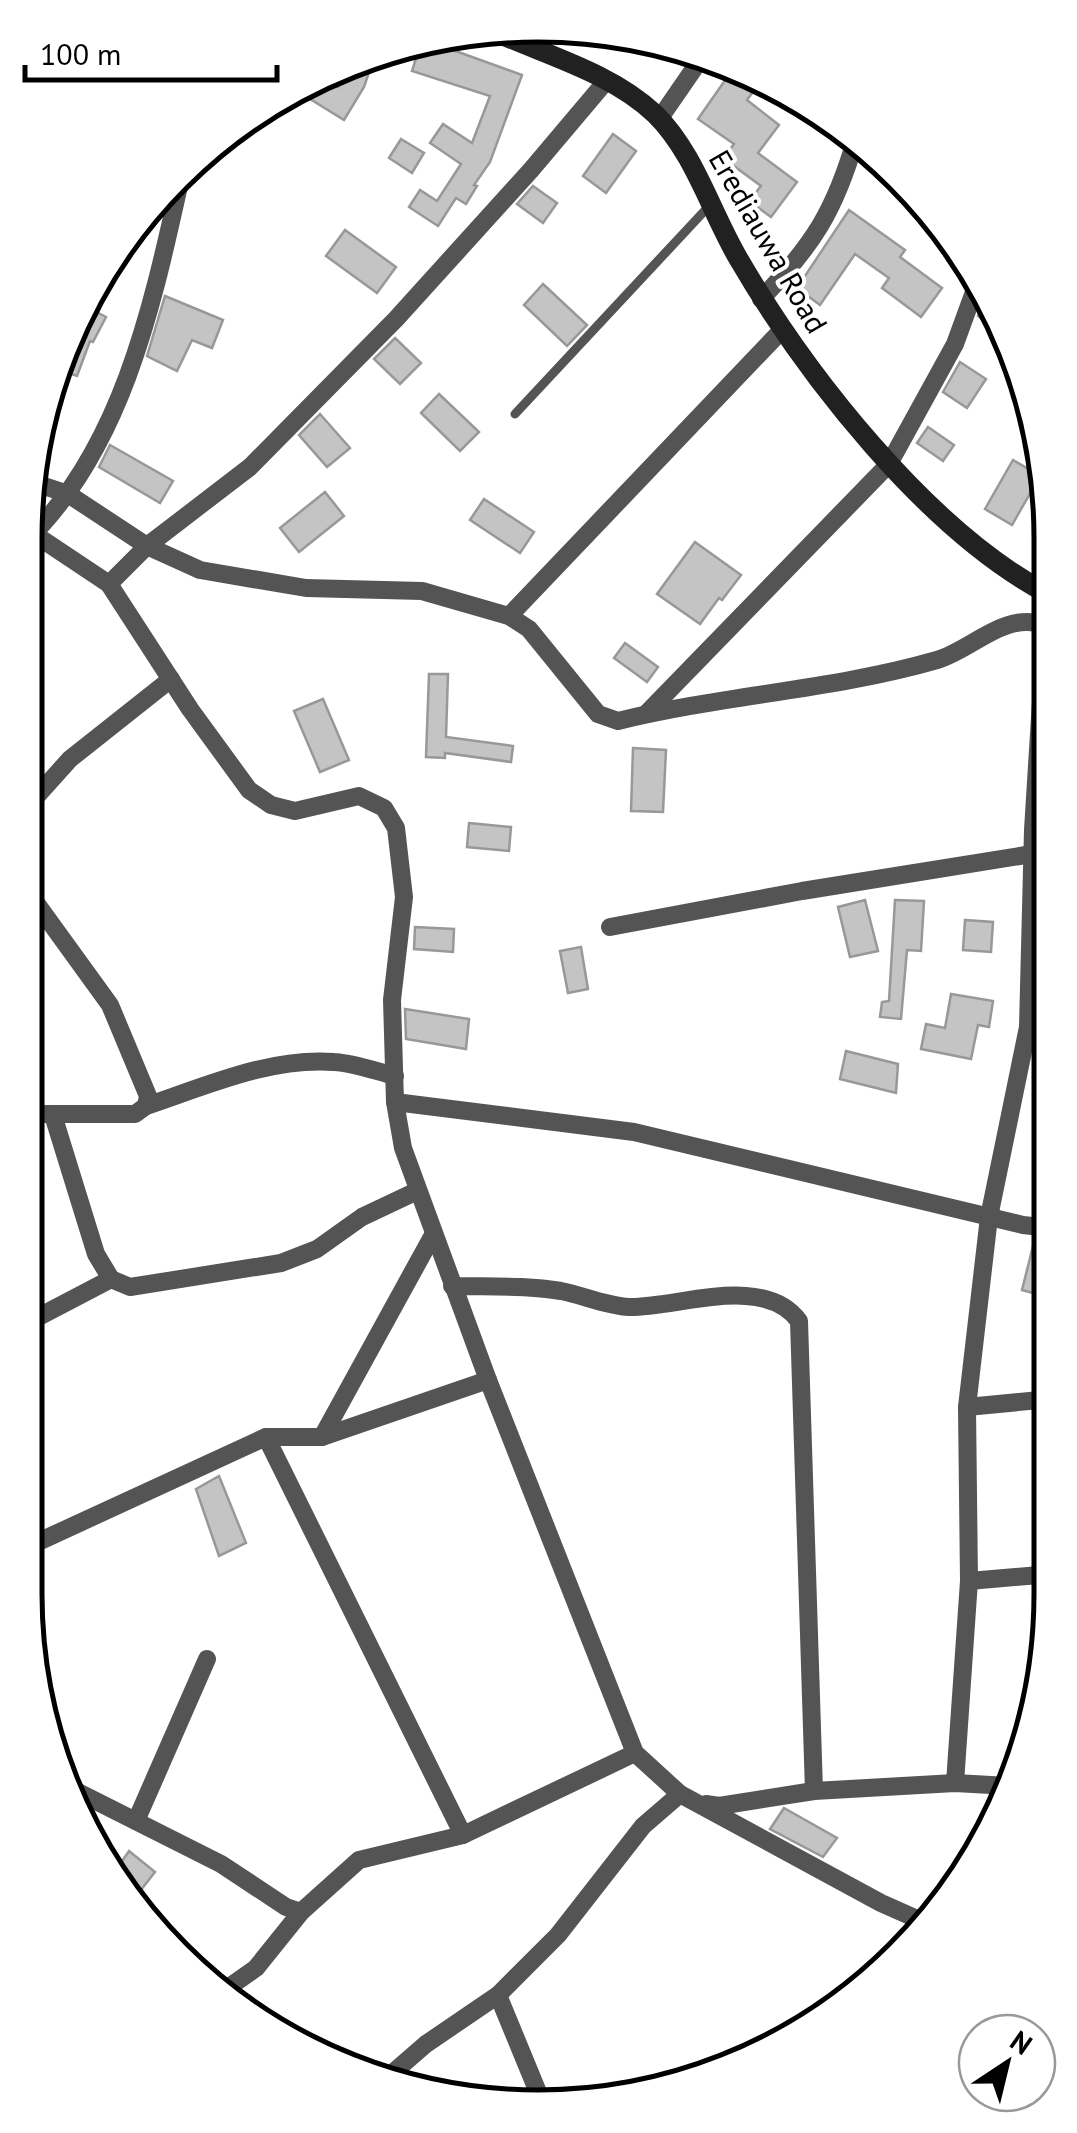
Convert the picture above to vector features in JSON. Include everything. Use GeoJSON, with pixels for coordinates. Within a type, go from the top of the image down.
{"type":"FeatureCollection","features":[{"type":"Feature","properties":{"kind":"street","name":"Erediauwa Road"},"geometry":{"type":"LineString","coordinates":[[521,43],[607,80],[636,96],[660,118],[689,161],[781,331],[889,464],[997,562],[1034,585]]}},
{"type":"Feature","properties":{"kind":"street"},"geometry":{"type":"LineString","coordinates":[[660,118],[695,68]]}},
{"type":"Feature","properties":{"kind":"street"},"geometry":{"type":"LineString","coordinates":[[110,584],[147,546],[250,467],[396,319],[607,80]]}},
{"type":"Feature","properties":{"kind":"street"},"geometry":{"type":"LineString","coordinates":[[761,299],[792,267],[825,222],[843,185],[851,154]]}},
{"type":"Feature","properties":{"kind":"street"},"geometry":{"type":"LineString","coordinates":[[43,523],[68,494],[108,423],[154,298],[176,201]]}},
{"type":"Feature","properties":{"kind":"street"},"geometry":{"type":"LineString","coordinates":[[645,714],[889,464],[955,344],[972,298]]}},
{"type":"Feature","properties":{"kind":"street"},"geometry":{"type":"LineString","coordinates":[[509,616],[781,331]]}},
{"type":"Feature","properties":{"kind":"street"},"geometry":{"type":"LineString","coordinates":[[46,487],[68,494],[147,546],[200,570],[306,588],[422,591],[509,616],[529,629],[598,714],[618,721],[906,669],[956,654],[1006,624],[1034,620]]}},
{"type":"Feature","properties":{"kind":"street"},"geometry":{"type":"LineString","coordinates":[[42,545],[110,584],[249,790],[271,805],[295,812],[359,796],[384,808],[396,828],[404,897],[392,1000],[395,1102],[402,1148],[488,1380],[635,1753],[680,1794],[915,1918]]}},
{"type":"Feature","properties":{"kind":"street"},"geometry":{"type":"LineString","coordinates":[[42,791],[70,760],[171,679]]}},
{"type":"Feature","properties":{"kind":"street"},"geometry":{"type":"LineString","coordinates":[[955,1783],[969,1582],[968,1407],[989,1217],[1028,1028],[1034,848]]}},
{"type":"Feature","properties":{"kind":"street"},"geometry":{"type":"LineString","coordinates":[[610,928],[802,890],[1032,854]]}},
{"type":"Feature","properties":{"kind":"street"},"geometry":{"type":"LineString","coordinates":[[42,912],[110,1005],[148,1096],[146,1106]]}},
{"type":"Feature","properties":{"kind":"street"},"geometry":{"type":"LineString","coordinates":[[42,1115],[135,1114],[146,1106],[264,1068],[297,1063],[336,1062],[394,1076]]}},
{"type":"Feature","properties":{"kind":"street"},"geometry":{"type":"LineString","coordinates":[[395,1102],[634,1132],[1034,1225]]}},
{"type":"Feature","properties":{"kind":"street"},"geometry":{"type":"LineString","coordinates":[[53,1115],[96,1254],[111,1279],[130,1287],[281,1263],[317,1249],[362,1217],[417,1191]]}},
{"type":"Feature","properties":{"kind":"street"},"geometry":{"type":"LineString","coordinates":[[322,1437],[433,1235]]}},
{"type":"Feature","properties":{"kind":"street"},"geometry":{"type":"LineString","coordinates":[[42,1315],[111,1279]]}},
{"type":"Feature","properties":{"kind":"street"},"geometry":{"type":"LineString","coordinates":[[452,1286],[556,1290],[627,1307],[726,1294],[774,1302],[790,1309],[799,1321],[814,1790]]}},
{"type":"Feature","properties":{"kind":"street"},"geometry":{"type":"LineString","coordinates":[[42,1540],[266,1437],[322,1437],[488,1380]]}},
{"type":"Feature","properties":{"kind":"street"},"geometry":{"type":"LineString","coordinates":[[968,1407],[1034,1401]]}},
{"type":"Feature","properties":{"kind":"street"},"geometry":{"type":"LineString","coordinates":[[266,1437],[463,1835]]}},
{"type":"Feature","properties":{"kind":"street"},"geometry":{"type":"LineString","coordinates":[[969,1582],[1034,1576]]}},
{"type":"Feature","properties":{"kind":"street"},"geometry":{"type":"LineString","coordinates":[[136,1821],[207,1659]]}},
{"type":"Feature","properties":{"kind":"street"},"geometry":{"type":"LineString","coordinates":[[233,1984],[256,1968],[301,1912],[360,1860],[463,1835],[635,1753]]}},
{"type":"Feature","properties":{"kind":"street"},"geometry":{"type":"LineString","coordinates":[[702,1803],[719,1806],[814,1790],[955,1783],[996,1785]]}},
{"type":"Feature","properties":{"kind":"street"},"geometry":{"type":"LineString","coordinates":[[396,2070],[426,2044],[498,1996],[558,1935],[643,1826],[680,1794]]}},
{"type":"Feature","properties":{"kind":"street"},"geometry":{"type":"LineString","coordinates":[[85,1796],[220,1864],[286,1907],[301,1912]]}},
{"type":"Feature","properties":{"kind":"street"},"geometry":{"type":"LineString","coordinates":[[498,1996],[537,2090]]}},
{"type":"Feature","properties":{"kind":"lane"},"geometry":{"type":"LineString","coordinates":[[515,414],[710,206]]}},
{"type":"Feature","properties":{"kind":"building"},"geometry":{"type":"Polygon","coordinates":[[[453,50],[522,75],[490,162],[474,185],[477,186],[466,204],[456,198],[438,226],[409,207],[420,190],[437,201],[461,164],[430,143],[443,124],[472,143],[490,96],[412,71],[416,58],[453,50]]]}},
{"type":"Feature","properties":{"kind":"building"},"geometry":{"type":"Polygon","coordinates":[[[369,73],[344,120],[310,99],[369,73]]]}},
{"type":"Feature","properties":{"kind":"building"},"geometry":{"type":"Polygon","coordinates":[[[726,79],[753,92],[747,100],[779,125],[758,153],[797,182],[771,217],[749,201],[761,186],[723,158],[734,144],[698,119],[726,79]]]}},
{"type":"Feature","properties":{"kind":"building"},"geometry":{"type":"Polygon","coordinates":[[[613,134],[636,151],[606,193],[583,176],[613,134]]]}},
{"type":"Feature","properties":{"kind":"building"},"geometry":{"type":"Polygon","coordinates":[[[401,139],[424,153],[412,173],[389,158],[401,139]]]}},
{"type":"Feature","properties":{"kind":"building"},"geometry":{"type":"Polygon","coordinates":[[[533,186],[557,203],[543,223],[517,204],[533,186]]]}},
{"type":"Feature","properties":{"kind":"building"},"geometry":{"type":"Polygon","coordinates":[[[849,210],[905,250],[900,257],[942,288],[921,317],[882,288],[889,278],[855,254],[820,305],[797,288],[849,210]]]}},
{"type":"Feature","properties":{"kind":"building"},"geometry":{"type":"Polygon","coordinates":[[[345,230],[396,267],[377,293],[326,256],[345,230]]]}},
{"type":"Feature","properties":{"kind":"building"},"geometry":{"type":"Polygon","coordinates":[[[543,284],[587,325],[567,346],[524,305],[543,284]]]}},
{"type":"Feature","properties":{"kind":"building"},"geometry":{"type":"Polygon","coordinates":[[[165,296],[223,320],[212,348],[192,340],[177,371],[147,356],[165,296]]]}},
{"type":"Feature","properties":{"kind":"building"},"geometry":{"type":"Polygon","coordinates":[[[97,312],[106,317],[93,342],[90,341],[77,376],[71,374],[97,312]]]}},
{"type":"Feature","properties":{"kind":"building"},"geometry":{"type":"Polygon","coordinates":[[[395,338],[421,363],[400,384],[374,359],[395,338]]]}},
{"type":"Feature","properties":{"kind":"building"},"geometry":{"type":"Polygon","coordinates":[[[960,362],[986,379],[967,408],[943,392],[960,362]]]}},
{"type":"Feature","properties":{"kind":"building"},"geometry":{"type":"Polygon","coordinates":[[[439,394],[479,432],[460,451],[421,413],[439,394]]]}},
{"type":"Feature","properties":{"kind":"building"},"geometry":{"type":"Polygon","coordinates":[[[320,414],[350,448],[327,467],[299,435],[320,414]]]}},
{"type":"Feature","properties":{"kind":"building"},"geometry":{"type":"Polygon","coordinates":[[[928,427],[954,445],[943,461],[917,443],[928,427]]]}},
{"type":"Feature","properties":{"kind":"building"},"geometry":{"type":"Polygon","coordinates":[[[110,445],[173,481],[160,503],[99,467],[110,445]]]}},
{"type":"Feature","properties":{"kind":"building"},"geometry":{"type":"Polygon","coordinates":[[[1013,460],[1029,470],[1032,491],[1012,525],[985,509],[1013,460]]]}},
{"type":"Feature","properties":{"kind":"building"},"geometry":{"type":"Polygon","coordinates":[[[325,492],[344,516],[299,552],[280,528],[325,492]]]}},
{"type":"Feature","properties":{"kind":"building"},"geometry":{"type":"Polygon","coordinates":[[[484,499],[534,532],[520,553],[470,520],[484,499]]]}},
{"type":"Feature","properties":{"kind":"building"},"geometry":{"type":"Polygon","coordinates":[[[695,542],[741,575],[700,624],[657,594],[695,542]]]}},
{"type":"Feature","properties":{"kind":"building"},"geometry":{"type":"Polygon","coordinates":[[[625,643],[658,667],[647,682],[614,658],[625,643]]]}},
{"type":"Feature","properties":{"kind":"building"},"geometry":{"type":"Polygon","coordinates":[[[429,674],[448,674],[446,737],[513,746],[511,762],[445,753],[445,758],[426,757],[429,674]]]}},
{"type":"Feature","properties":{"kind":"building"},"geometry":{"type":"Polygon","coordinates":[[[323,699],[349,760],[320,772],[294,711],[323,699]]]}},
{"type":"Feature","properties":{"kind":"building"},"geometry":{"type":"Polygon","coordinates":[[[633,748],[666,750],[663,812],[631,811],[633,748]]]}},
{"type":"Feature","properties":{"kind":"building"},"geometry":{"type":"Polygon","coordinates":[[[469,823],[511,827],[509,851],[467,847],[469,823]]]}},
{"type":"Feature","properties":{"kind":"building"},"geometry":{"type":"Polygon","coordinates":[[[865,900],[878,951],[850,957],[838,907],[865,900]]]}},
{"type":"Feature","properties":{"kind":"building"},"geometry":{"type":"Polygon","coordinates":[[[895,900],[924,901],[921,951],[907,950],[901,1019],[880,1017],[882,1002],[889,1001],[895,900]]]}},
{"type":"Feature","properties":{"kind":"building"},"geometry":{"type":"Polygon","coordinates":[[[965,920],[993,922],[991,952],[963,950],[965,920]]]}},
{"type":"Feature","properties":{"kind":"building"},"geometry":{"type":"Polygon","coordinates":[[[415,927],[454,929],[453,952],[414,949],[415,927]]]}},
{"type":"Feature","properties":{"kind":"building"},"geometry":{"type":"Polygon","coordinates":[[[581,947],[588,989],[568,993],[560,951],[581,947]]]}},
{"type":"Feature","properties":{"kind":"building"},"geometry":{"type":"Polygon","coordinates":[[[951,994],[993,1001],[989,1027],[978,1025],[971,1059],[921,1049],[926,1024],[945,1028],[951,994]]]}},
{"type":"Feature","properties":{"kind":"building"},"geometry":{"type":"Polygon","coordinates":[[[405,1009],[469,1019],[466,1049],[406,1039],[405,1009]]]}},
{"type":"Feature","properties":{"kind":"building"},"geometry":{"type":"Polygon","coordinates":[[[846,1051],[898,1064],[896,1093],[840,1079],[846,1051]]]}},
{"type":"Feature","properties":{"kind":"building"},"geometry":{"type":"Polygon","coordinates":[[[1034,1242],[1034,1293],[1022,1290],[1034,1242]]]}},
{"type":"Feature","properties":{"kind":"building"},"geometry":{"type":"Polygon","coordinates":[[[219,1476],[246,1543],[219,1556],[196,1489],[219,1476]]]}},
{"type":"Feature","properties":{"kind":"building"},"geometry":{"type":"Polygon","coordinates":[[[784,1808],[837,1838],[823,1857],[770,1829],[784,1808]]]}},
{"type":"Feature","properties":{"kind":"building"},"geometry":{"type":"Polygon","coordinates":[[[129,1851],[155,1872],[141,1890],[121,1862],[129,1851]]]}}]}
